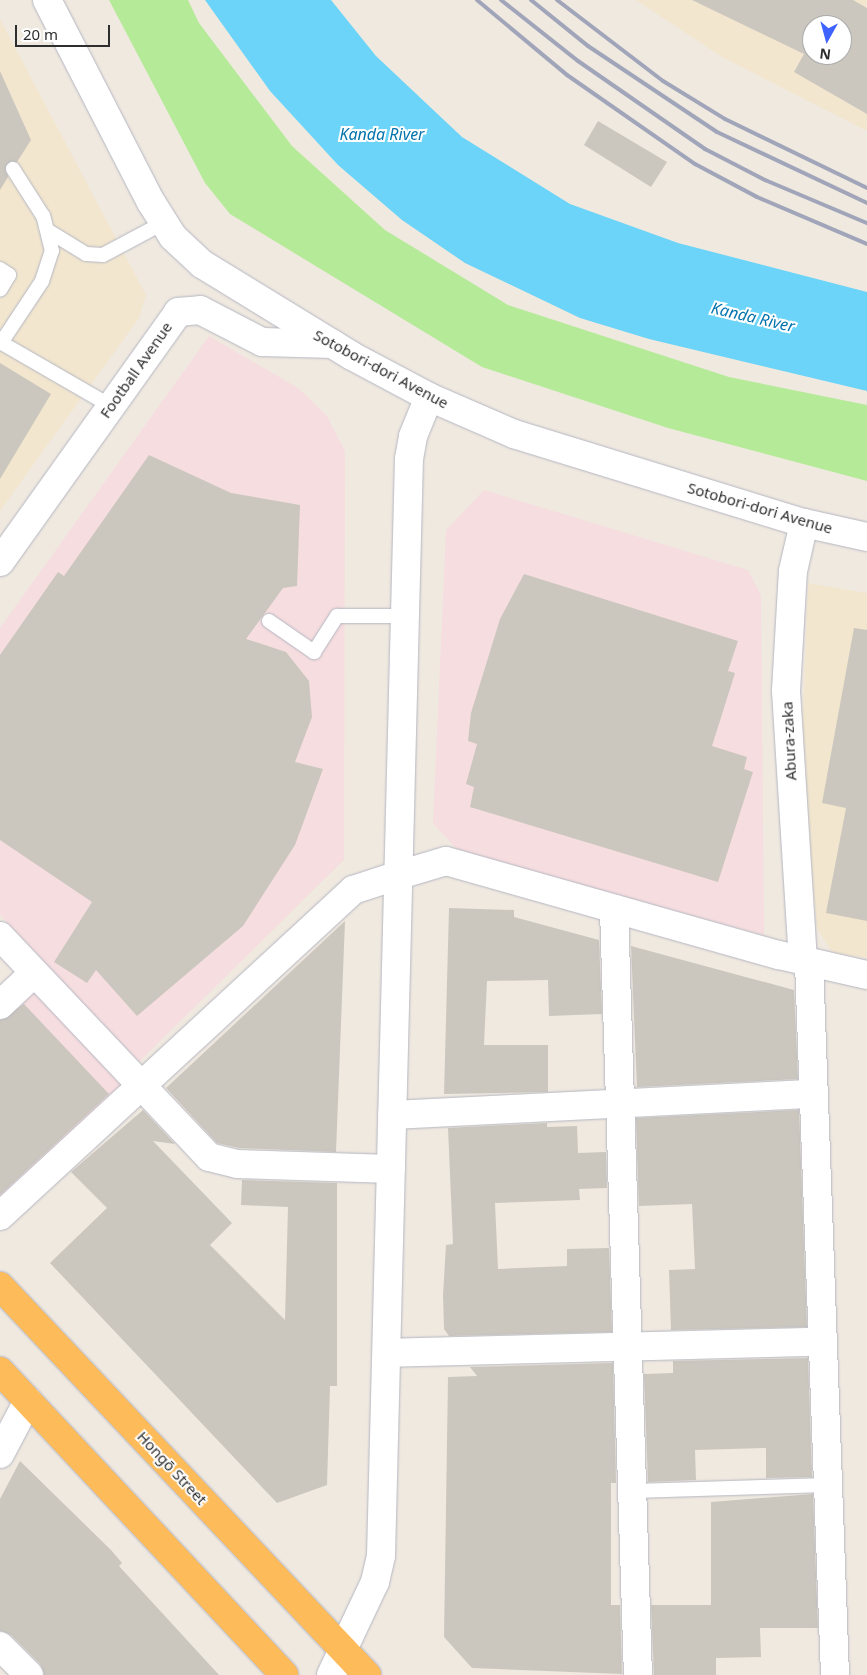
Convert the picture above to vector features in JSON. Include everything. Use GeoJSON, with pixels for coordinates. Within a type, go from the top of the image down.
{"type":"FeatureCollection","features":[{"type":"Feature","properties":{"kind":"highway","name":"Hongō Street"},"geometry":{"type":"LineString","coordinates":[[0,1286],[367,1675]]}},
{"type":"Feature","properties":{"kind":"highway"},"geometry":{"type":"LineString","coordinates":[[0,1371],[284,1675]]}},
{"type":"Feature","properties":{"kind":"street","name":"Sotobori-dori Avenue"},"geometry":{"type":"LineString","coordinates":[[47,0],[163,223],[202,264],[333,344],[429,397],[514,434],[804,523],[867,537]]}},
{"type":"Feature","properties":{"kind":"street","name":"Football Avenue"},"geometry":{"type":"LineString","coordinates":[[0,562],[178,312],[188,308],[200,310],[262,342],[333,344]]}},
{"type":"Feature","properties":{"kind":"street"},"geometry":{"type":"LineString","coordinates":[[331,1675],[375,1582],[381,1556],[409,459],[413,436],[429,397]]}},
{"type":"Feature","properties":{"kind":"street","name":"Abura-zaka"},"geometry":{"type":"LineString","coordinates":[[804,523],[792,571],[786,691],[806,962],[813,1094],[834,1675]]}},
{"type":"Feature","properties":{"kind":"street"},"geometry":{"type":"LineString","coordinates":[[0,1216],[139,1084],[353,890],[446,861],[806,962],[867,975]]}},
{"type":"Feature","properties":{"kind":"street"},"geometry":{"type":"LineString","coordinates":[[614,909],[638,1675]]}},
{"type":"Feature","properties":{"kind":"street"},"geometry":{"type":"LineString","coordinates":[[0,936],[209,1157],[237,1164],[391,1169]]}},
{"type":"Feature","properties":{"kind":"street"},"geometry":{"type":"LineString","coordinates":[[0,1006],[34,973]]}},
{"type":"Feature","properties":{"kind":"street"},"geometry":{"type":"LineString","coordinates":[[392,1115],[813,1094]]}},
{"type":"Feature","properties":{"kind":"street"},"geometry":{"type":"LineString","coordinates":[[387,1354],[822,1342]]}},
{"type":"Feature","properties":{"kind":"street"},"geometry":{"type":"LineString","coordinates":[[0,1454],[28,1400]]}},
{"type":"Feature","properties":{"kind":"street"},"geometry":{"type":"LineString","coordinates":[[0,1646],[29,1675]]}},
{"type":"Feature","properties":{"kind":"lane"},"geometry":{"type":"LineString","coordinates":[[13,169],[50,232],[86,254],[103,255],[163,223]]}},
{"type":"Feature","properties":{"kind":"lane"},"geometry":{"type":"LineString","coordinates":[[50,232],[50,265],[1,343],[111,406]]}},
{"type":"Feature","properties":{"kind":"lane"},"geometry":{"type":"LineString","coordinates":[[0,269],[9,275],[0,290]]}},
{"type":"Feature","properties":{"kind":"lane"},"geometry":{"type":"LineString","coordinates":[[269,621],[314,652],[336,616],[405,616]]}},
{"type":"Feature","properties":{"kind":"lane"},"geometry":{"type":"LineString","coordinates":[[633,1491],[828,1485]]}},
{"type":"Feature","properties":{"kind":"shaded area"},"geometry":{"type":"Polygon","coordinates":[[[636,0],[867,0],[867,131],[722,57],[636,0]]]}},
{"type":"Feature","properties":{"kind":"shaded area"},"geometry":{"type":"Polygon","coordinates":[[[0,19],[146,295],[139,318],[0,511],[0,19]]]}},
{"type":"Feature","properties":{"kind":"shaded area"},"geometry":{"type":"Polygon","coordinates":[[[209,336],[298,388],[327,416],[345,451],[344,860],[139,1062],[0,915],[0,628],[209,336]]]}},
{"type":"Feature","properties":{"kind":"shaded area"},"geometry":{"type":"Polygon","coordinates":[[[484,490],[748,570],[761,595],[764,935],[460,853],[433,823],[446,530],[484,490]]]}},
{"type":"Feature","properties":{"kind":"shaded area"},"geometry":{"type":"Polygon","coordinates":[[[808,583],[867,593],[867,958],[833,953],[817,929],[801,769],[808,583]]]}},
{"type":"Feature","properties":{"kind":"shaded area"},"geometry":{"type":"Polygon","coordinates":[[[31,985],[124,1083],[0,1199],[0,1016],[31,985]]]}},
{"type":"Feature","properties":{"kind":"green space"},"geometry":{"type":"Polygon","coordinates":[[[109,0],[188,0],[199,23],[292,146],[385,230],[508,305],[729,377],[867,405],[867,481],[668,428],[482,367],[230,214],[205,183],[109,0]]]}},
{"type":"Feature","properties":{"kind":"water","name":"Kanda River"},"geometry":{"type":"Polygon","coordinates":[[[205,0],[331,0],[376,56],[462,137],[570,204],[678,243],[867,292],[867,391],[649,339],[580,318],[465,263],[402,220],[338,165],[270,91],[205,0]]]}},
{"type":"Feature","properties":{"kind":"building"},"geometry":{"type":"Polygon","coordinates":[[[692,0],[853,0],[867,8],[867,114],[794,72],[802,58],[802,65],[852,65],[852,15],[802,15],[802,53],[692,0]]]}},
{"type":"Feature","properties":{"kind":"building"},"geometry":{"type":"Polygon","coordinates":[[[0,71],[31,140],[17,162],[6,165],[8,177],[0,190],[0,71]]]}},
{"type":"Feature","properties":{"kind":"building"},"geometry":{"type":"Polygon","coordinates":[[[598,121],[667,162],[651,187],[584,145],[598,121]]]}},
{"type":"Feature","properties":{"kind":"building"},"geometry":{"type":"Polygon","coordinates":[[[0,363],[51,394],[0,479],[0,363]]]}},
{"type":"Feature","properties":{"kind":"building"},"geometry":{"type":"Polygon","coordinates":[[[149,455],[231,493],[300,505],[297,586],[283,588],[246,639],[286,652],[309,681],[312,717],[295,762],[323,769],[295,845],[243,926],[137,1016],[96,970],[87,983],[54,962],[92,902],[0,840],[0,655],[58,572],[64,576],[149,455]]]}},
{"type":"Feature","properties":{"kind":"building"},"geometry":{"type":"Polygon","coordinates":[[[524,574],[738,641],[728,671],[735,673],[712,746],[747,757],[744,769],[753,772],[718,882],[470,807],[474,787],[466,784],[477,744],[468,741],[471,713],[500,619],[524,574]]]}},
{"type":"Feature","properties":{"kind":"building"},"geometry":{"type":"Polygon","coordinates":[[[854,628],[867,630],[867,921],[826,913],[846,808],[822,803],[854,628]]]}},
{"type":"Feature","properties":{"kind":"building"},"geometry":{"type":"Polygon","coordinates":[[[449,908],[514,910],[514,917],[599,940],[602,1014],[549,1016],[548,980],[487,981],[484,1045],[548,1045],[548,1092],[444,1094],[449,908]]]}},
{"type":"Feature","properties":{"kind":"building"},"geometry":{"type":"Polygon","coordinates":[[[345,921],[336,1152],[239,1148],[217,1143],[166,1088],[345,921]]]}},
{"type":"Feature","properties":{"kind":"building"},"geometry":{"type":"Polygon","coordinates":[[[631,946],[794,990],[798,1079],[637,1087],[631,946]]]}},
{"type":"Feature","properties":{"kind":"building"},"geometry":{"type":"Polygon","coordinates":[[[24,1004],[109,1094],[0,1195],[0,1020],[24,1004]]]}},
{"type":"Feature","properties":{"kind":"building"},"geometry":{"type":"Polygon","coordinates":[[[143,1110],[175,1144],[153,1141],[232,1223],[210,1245],[285,1320],[288,1207],[241,1205],[242,1180],[337,1183],[337,1386],[330,1386],[327,1485],[277,1503],[50,1263],[107,1208],[71,1172],[143,1110]]]}},
{"type":"Feature","properties":{"kind":"building"},"geometry":{"type":"Polygon","coordinates":[[[799,1110],[807,1327],[671,1330],[669,1270],[695,1269],[692,1204],[639,1206],[636,1118],[799,1110]]]}},
{"type":"Feature","properties":{"kind":"building"},"geometry":{"type":"Polygon","coordinates":[[[547,1123],[547,1127],[577,1126],[578,1153],[606,1152],[607,1188],[579,1189],[580,1200],[495,1203],[498,1269],[567,1266],[567,1249],[609,1248],[612,1332],[449,1336],[444,1329],[443,1295],[446,1245],[453,1244],[448,1128],[547,1123]]]}},
{"type":"Feature","properties":{"kind":"building"},"geometry":{"type":"Polygon","coordinates":[[[808,1358],[812,1477],[766,1478],[766,1448],[695,1450],[696,1480],[648,1482],[644,1374],[673,1373],[673,1361],[808,1358]]]}},
{"type":"Feature","properties":{"kind":"building"},"geometry":{"type":"Polygon","coordinates":[[[613,1363],[616,1483],[611,1483],[611,1605],[620,1605],[622,1674],[472,1668],[444,1637],[448,1377],[477,1376],[470,1367],[613,1363]]]}},
{"type":"Feature","properties":{"kind":"building"},"geometry":{"type":"Polygon","coordinates":[[[20,1461],[111,1550],[122,1563],[119,1566],[219,1675],[44,1675],[40,1664],[11,1635],[0,1631],[0,1499],[20,1461]]]}},
{"type":"Feature","properties":{"kind":"building"},"geometry":{"type":"Polygon","coordinates":[[[813,1494],[818,1628],[760,1628],[761,1657],[716,1658],[716,1675],[654,1675],[651,1605],[711,1605],[711,1502],[813,1494]]]}},
{"type":"Feature","properties":{"kind":"railway"},"geometry":{"type":"LineString","coordinates":[[477,0],[567,75],[695,164],[757,197],[867,244]]}},
{"type":"Feature","properties":{"kind":"railway"},"geometry":{"type":"LineString","coordinates":[[501,0],[578,61],[705,149],[765,180],[867,223]]}},
{"type":"Feature","properties":{"kind":"railway"},"geometry":{"type":"LineString","coordinates":[[531,0],[588,46],[717,132],[867,203]]}},
{"type":"Feature","properties":{"kind":"railway"},"geometry":{"type":"LineString","coordinates":[[557,0],[663,81],[725,119],[867,188]]}}]}
